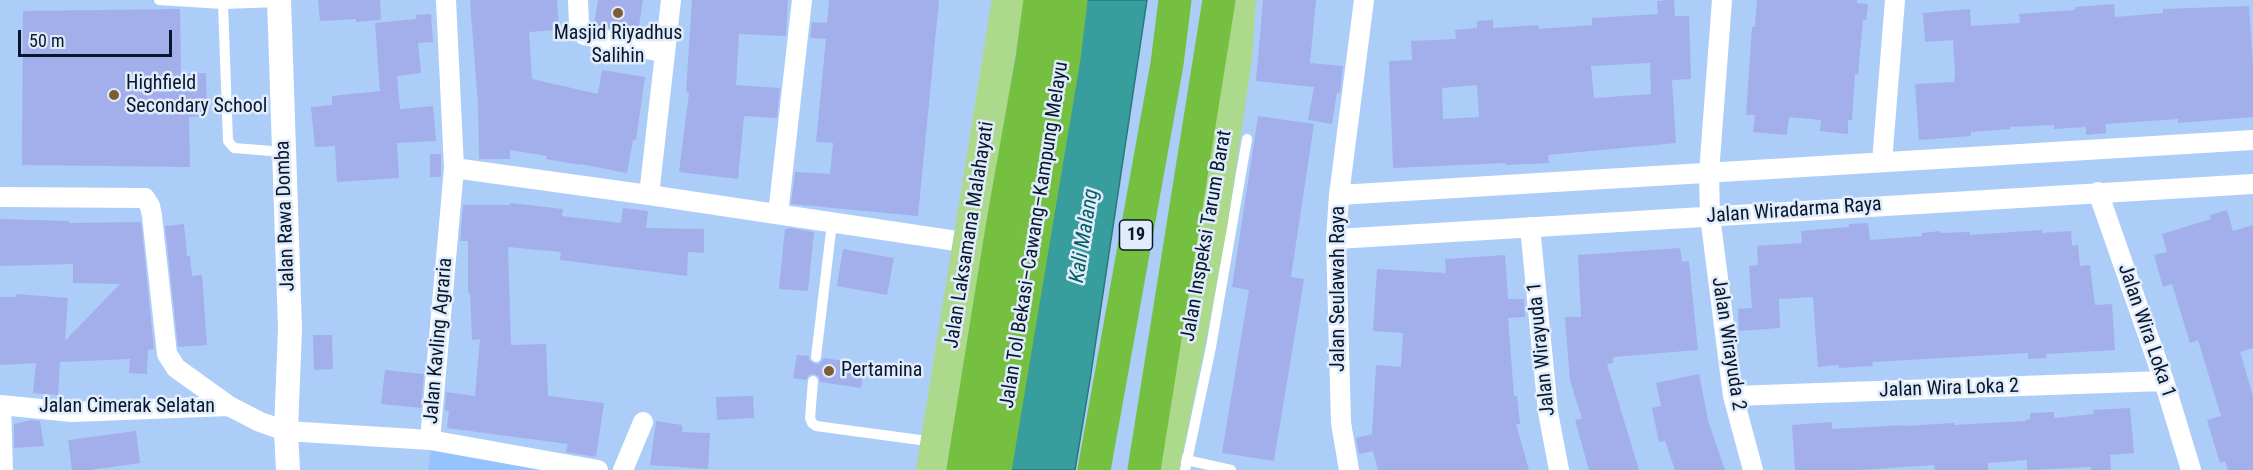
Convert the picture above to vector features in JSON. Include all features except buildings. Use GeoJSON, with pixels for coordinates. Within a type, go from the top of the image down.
{"type":"FeatureCollection","features":[{"type":"Feature","properties":{"kind":"highway"},"geometry":{"type":"LineString","coordinates":[[963,470],[1040,0]]}},
{"type":"Feature","properties":{"kind":"highway","name":"Jalan Tol Bekasi–Cawang–Kampung Melayu"},"geometry":{"type":"LineString","coordinates":[[995,470],[1064,58],[1071,0]]}},
{"type":"Feature","properties":{"kind":"highway","name":"19"},"geometry":{"type":"LineString","coordinates":[[1094,470],[1167,64],[1175,0]]}},
{"type":"Feature","properties":{"kind":"highway"},"geometry":{"type":"LineString","coordinates":[[1169,466],[1219,0]]}},
{"type":"Feature","properties":{"kind":"main road","name":"Jalan Laksamana Malahayati"},"geometry":{"type":"LineString","coordinates":[[934,456],[1008,0]]}},
{"type":"Feature","properties":{"kind":"main road","name":"Jalan Inspeksi Tarum Barat"},"geometry":{"type":"LineString","coordinates":[[1169,466],[1212,220],[1236,58],[1240,0]]}},
{"type":"Feature","properties":{"kind":"street","name":"Jalan Kavling Agraria"},"geometry":{"type":"LineString","coordinates":[[286,431],[430,440],[454,168],[446,0]]}},
{"type":"Feature","properties":{"kind":"street"},"geometry":{"type":"LineString","coordinates":[[578,0],[579,23],[584,35],[665,54]]}},
{"type":"Feature","properties":{"kind":"street"},"geometry":{"type":"LineString","coordinates":[[649,195],[671,0]]}},
{"type":"Feature","properties":{"kind":"street"},"geometry":{"type":"LineString","coordinates":[[778,214],[802,0]]}},
{"type":"Feature","properties":{"kind":"street","name":"Jalan Seulawah Raya"},"geometry":{"type":"LineString","coordinates":[[1349,470],[1341,423],[1336,239],[1339,195],[1364,0]]}},
{"type":"Feature","properties":{"kind":"street","name":"Jalan Wirayuda 2"},"geometry":{"type":"LineString","coordinates":[[1722,0],[1709,172],[1710,216],[1733,396],[1753,470]]}},
{"type":"Feature","properties":{"kind":"street"},"geometry":{"type":"LineString","coordinates":[[1882,162],[1901,0]]}},
{"type":"Feature","properties":{"kind":"street","name":"Jalan Rawa Domba"},"geometry":{"type":"LineString","coordinates":[[279,1],[290,328],[286,431],[288,470]]}},
{"type":"Feature","properties":{"kind":"street"},"geometry":{"type":"LineString","coordinates":[[1339,195],[2253,140]]}},
{"type":"Feature","properties":{"kind":"street"},"geometry":{"type":"LineString","coordinates":[[454,168],[970,243]]}},
{"type":"Feature","properties":{"kind":"street","name":"Jalan Wiradarma Raya"},"geometry":{"type":"LineString","coordinates":[[1336,239],[2253,184]]}},
{"type":"Feature","properties":{"kind":"street","name":"Jalan Wira Loka 1"},"geometry":{"type":"LineString","coordinates":[[2098,192],[2164,381],[2192,470]]}},
{"type":"Feature","properties":{"kind":"street"},"geometry":{"type":"LineString","coordinates":[[0,196],[145,198],[152,216],[167,354],[176,368],[228,406]]}},
{"type":"Feature","properties":{"kind":"street","name":"Jalan Wirayuda 1"},"geometry":{"type":"LineString","coordinates":[[1530,227],[1548,412],[1559,470]]}},
{"type":"Feature","properties":{"kind":"street","name":"Jalan Wira Loka 2"},"geometry":{"type":"LineString","coordinates":[[1733,396],[2164,381]]}},
{"type":"Feature","properties":{"kind":"street"},"geometry":{"type":"LineString","coordinates":[[1,405],[3,470]]}},
{"type":"Feature","properties":{"kind":"street","name":"Jalan Cimerak Selatan"},"geometry":{"type":"LineString","coordinates":[[1,405],[72,412],[228,406],[260,422],[286,431]]}},
{"type":"Feature","properties":{"kind":"street"},"geometry":{"type":"LineString","coordinates":[[623,470],[643,422]]}},
{"type":"Feature","properties":{"kind":"street"},"geometry":{"type":"LineString","coordinates":[[430,440],[598,470]]}},
{"type":"Feature","properties":{"kind":"lane"},"geometry":{"type":"LineString","coordinates":[[159,0],[223,4],[279,1]]}},
{"type":"Feature","properties":{"kind":"lane"},"geometry":{"type":"LineString","coordinates":[[223,4],[228,141],[234,148],[284,152]]}},
{"type":"Feature","properties":{"kind":"lane"},"geometry":{"type":"LineString","coordinates":[[1231,470],[1169,466],[1211,347],[1247,139]]}},
{"type":"Feature","properties":{"kind":"lane"},"geometry":{"type":"LineString","coordinates":[[816,357],[832,223]]}},
{"type":"Feature","properties":{"kind":"lane"},"geometry":{"type":"LineString","coordinates":[[813,381],[810,418],[816,426],[934,456]]}},
{"type":"Feature","properties":{"kind":"shaded area"},"geometry":{"type":"Polygon","coordinates":[[[431,450],[564,470],[428,470],[431,450]]]}},
{"type":"Feature","properties":{"kind":"water","name":"Kali Malang"},"geometry":{"type":"Polygon","coordinates":[[[1070,0],[1147,0],[1090,380],[1075,470],[995,470],[1070,0]]]}},
{"type":"Feature","properties":{"kind":"place","name":"Masjid Riyadhus Salihin"},"geometry":{"type":"Point","coordinates":[618,13]}},
{"type":"Feature","properties":{"kind":"place","name":"Highfield Secondary School"},"geometry":{"type":"Point","coordinates":[114,95]}},
{"type":"Feature","properties":{"kind":"place","name":"Pertamina"},"geometry":{"type":"Point","coordinates":[829,371]}}]}
